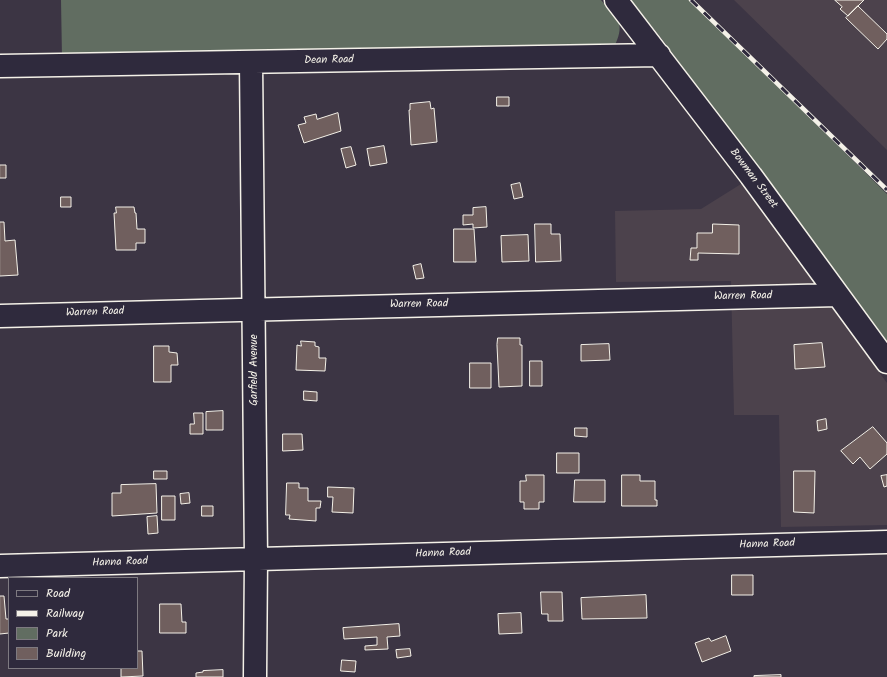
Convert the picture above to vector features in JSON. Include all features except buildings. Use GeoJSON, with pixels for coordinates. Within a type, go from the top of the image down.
{"type":"FeatureCollection","features":[{"type":"Feature","properties":{"kind":"street","name":"Bowman Street"},"geometry":{"type":"LineString","coordinates":[[616,0],[751,176],[887,362]]}},
{"type":"Feature","properties":{"kind":"street","name":"Dean Road"},"geometry":{"type":"LineString","coordinates":[[0,66],[659,55]]}},
{"type":"Feature","properties":{"kind":"street","name":"Garfield Avenue"},"geometry":{"type":"LineString","coordinates":[[251,62],[256,559],[255,677]]}},
{"type":"Feature","properties":{"kind":"street","name":"Warren Road"},"geometry":{"type":"LineString","coordinates":[[0,316],[838,295]]}},
{"type":"Feature","properties":{"kind":"street","name":"Hanna Road"},"geometry":{"type":"LineString","coordinates":[[0,566],[887,542]]}},
{"type":"Feature","properties":{"kind":"shaded area"},"geometry":{"type":"Polygon","coordinates":[[[734,0],[887,0],[887,150],[734,0]]]}},
{"type":"Feature","properties":{"kind":"shaded area"},"geometry":{"type":"Polygon","coordinates":[[[741,184],[887,383],[887,525],[781,527],[779,415],[734,415],[731,281],[616,282],[615,211],[701,209],[741,184]]]}},
{"type":"Feature","properties":{"kind":"green space"},"geometry":{"type":"Polygon","coordinates":[[[61,0],[601,0],[618,20],[620,30],[615,45],[62,58],[61,0]]]}},
{"type":"Feature","properties":{"kind":"green space"},"geometry":{"type":"Polygon","coordinates":[[[631,0],[691,0],[887,194],[887,343],[665,43],[631,0]]]}},
{"type":"Feature","properties":{"kind":"railway"},"geometry":{"type":"LineString","coordinates":[[691,0],[887,190]]}}]}
